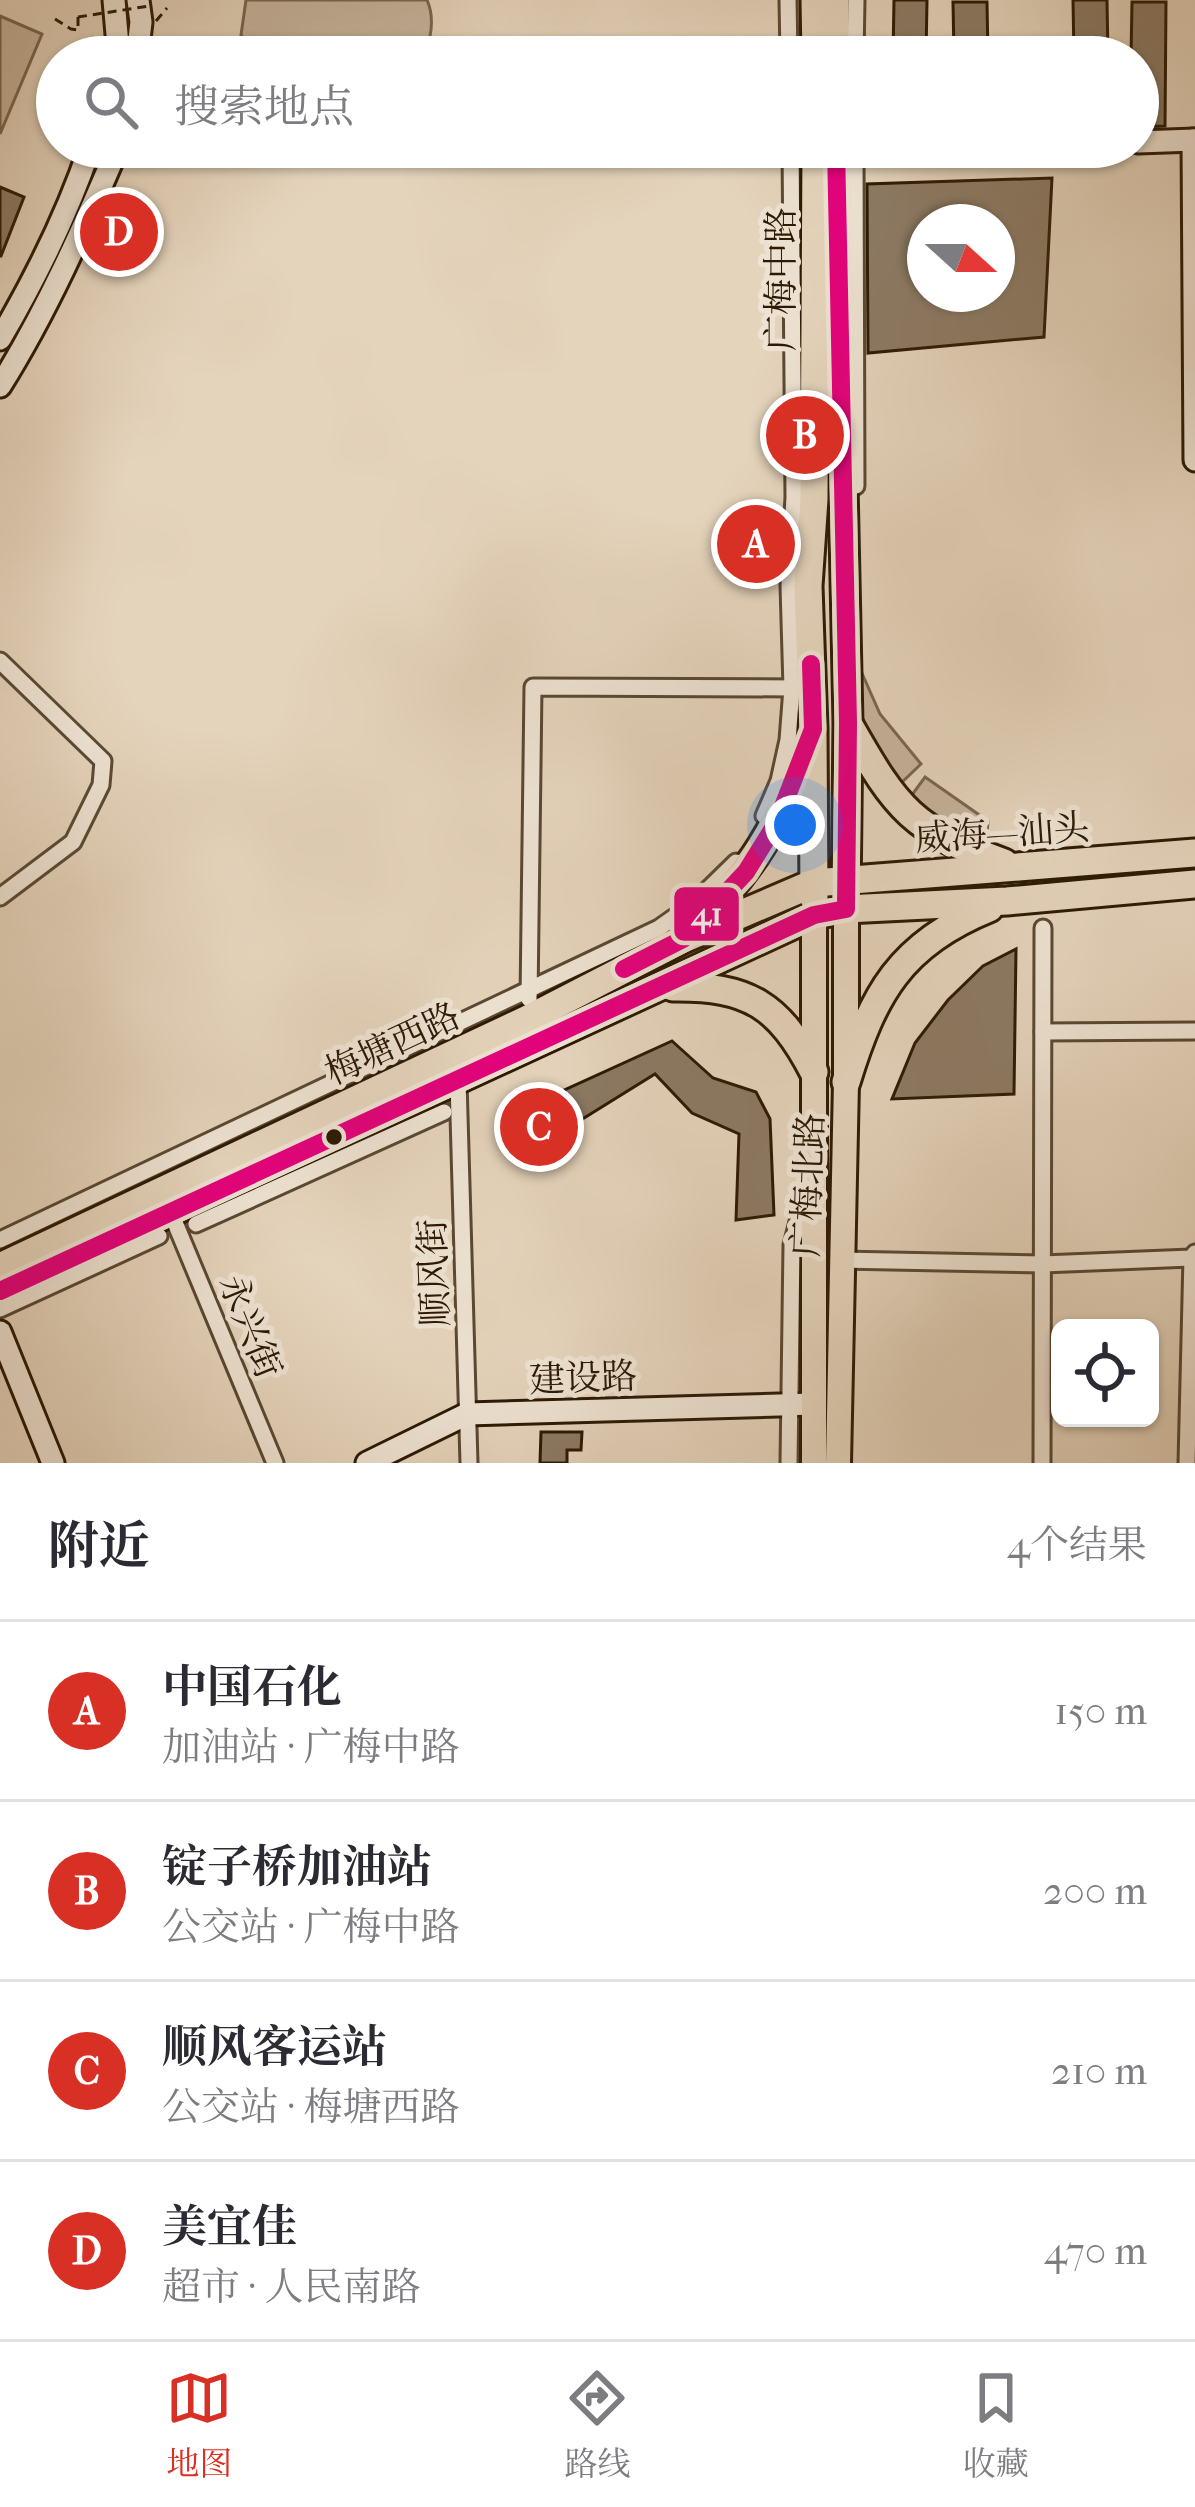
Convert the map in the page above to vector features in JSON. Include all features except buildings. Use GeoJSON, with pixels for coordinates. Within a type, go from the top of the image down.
{"type":"FeatureCollection","features":[{"type":"Feature","properties":{"kind":"highway"},"geometry":{"type":"LineString","coordinates":[[815,0],[816,36]]}},
{"type":"Feature","properties":{"kind":"highway"},"geometry":{"type":"LineString","coordinates":[[835,0],[835,36]]}},
{"type":"Feature","properties":{"kind":"highway","name":"广梅中路"},"geometry":{"type":"LineString","coordinates":[[814,916],[813,729],[802,688],[814,499],[824,168]]}},
{"type":"Feature","properties":{"kind":"highway","name":"广梅中路"},"geometry":{"type":"LineString","coordinates":[[825,168],[845,568],[846,895]]}},
{"type":"Feature","properties":{"kind":"highway"},"geometry":{"type":"LineString","coordinates":[[848,723],[905,812],[962,848],[1015,867]]}},
{"type":"Feature","properties":{"kind":"highway"},"geometry":{"type":"LineString","coordinates":[[683,939],[746,872],[777,823],[813,729]]}},
{"type":"Feature","properties":{"kind":"highway"},"geometry":{"type":"LineString","coordinates":[[814,784],[848,785]]}},
{"type":"Feature","properties":{"kind":"highway","name":"威海—汕头"},"geometry":{"type":"LineString","coordinates":[[814,916],[846,895],[1015,867],[1195,853]]}},
{"type":"Feature","properties":{"kind":"highway","name":"威海—汕头"},"geometry":{"type":"LineString","coordinates":[[814,883],[846,895],[1007,901],[1195,884]]}},
{"type":"Feature","properties":{"kind":"highway","name":"梅塘西路"},"geometry":{"type":"LineString","coordinates":[[0,1267],[528,1019],[683,939],[814,883]]}},
{"type":"Feature","properties":{"kind":"highway"},"geometry":{"type":"LineString","coordinates":[[846,1082],[878,997],[903,963],[965,918],[1007,901]]}},
{"type":"Feature","properties":{"kind":"highway","name":"梅塘西路"},"geometry":{"type":"LineString","coordinates":[[0,1292],[176,1224],[458,1081],[814,916]]}},
{"type":"Feature","properties":{"kind":"highway"},"geometry":{"type":"LineString","coordinates":[[663,987],[724,989],[761,1003],[790,1031],[814,1072]]}},
{"type":"Feature","properties":{"kind":"main road","name":"广梅北路"},"geometry":{"type":"LineString","coordinates":[[838,1463],[846,895]]}},
{"type":"Feature","properties":{"kind":"main road","name":"广梅北路"},"geometry":{"type":"LineString","coordinates":[[814,916],[816,1152],[802,1405],[814,1463]]}},
{"type":"Feature","properties":{"kind":"street"},"geometry":{"type":"LineString","coordinates":[[114,0],[117,36]]}},
{"type":"Feature","properties":{"kind":"street"},"geometry":{"type":"LineString","coordinates":[[788,0],[789,36]]}},
{"type":"Feature","properties":{"kind":"street"},"geometry":{"type":"LineString","coordinates":[[856,0],[856,36]]}},
{"type":"Feature","properties":{"kind":"street"},"geometry":{"type":"LineString","coordinates":[[139,36],[143,3]]}},
{"type":"Feature","properties":{"kind":"street"},"geometry":{"type":"LineString","coordinates":[[1159,141],[1194,140],[1195,460]]}},
{"type":"Feature","properties":{"kind":"street"},"geometry":{"type":"LineString","coordinates":[[27,343],[2,332],[21,304],[82,168]]}},
{"type":"Feature","properties":{"kind":"street"},"geometry":{"type":"LineString","coordinates":[[0,386],[27,343],[109,168]]}},
{"type":"Feature","properties":{"kind":"street"},"geometry":{"type":"LineString","coordinates":[[0,661],[103,761],[101,785],[73,842],[0,897]]}},
{"type":"Feature","properties":{"kind":"street"},"geometry":{"type":"LineString","coordinates":[[0,1240],[530,990],[659,928],[732,868],[764,817],[779,781],[802,688],[533,687],[530,990],[528,1019]]}},
{"type":"Feature","properties":{"kind":"street"},"geometry":{"type":"LineString","coordinates":[[1042,1463],[1043,928]]}},
{"type":"Feature","properties":{"kind":"street"},"geometry":{"type":"LineString","coordinates":[[1043,1032],[1195,1031]]}},
{"type":"Feature","properties":{"kind":"street","name":"顺风街"},"geometry":{"type":"LineString","coordinates":[[458,1081],[469,1463]]}},
{"type":"Feature","properties":{"kind":"street"},"geometry":{"type":"LineString","coordinates":[[0,1309],[176,1224],[444,1112]]}},
{"type":"Feature","properties":{"kind":"street","name":"永兴街"},"geometry":{"type":"LineString","coordinates":[[176,1224],[274,1463]]}},
{"type":"Feature","properties":{"kind":"street"},"geometry":{"type":"LineString","coordinates":[[840,1260],[1042,1264],[1193,1255],[1187,1463]]}},
{"type":"Feature","properties":{"kind":"street"},"geometry":{"type":"LineString","coordinates":[[0,1332],[52,1463]]}},
{"type":"Feature","properties":{"kind":"street"},"geometry":{"type":"LineString","coordinates":[[0,1358],[41,1463]]}},
{"type":"Feature","properties":{"kind":"street"},"geometry":{"type":"LineString","coordinates":[[789,1463],[802,1405]]}},
{"type":"Feature","properties":{"kind":"street","name":"建设路"},"geometry":{"type":"LineString","coordinates":[[367,1463],[467,1414],[802,1405]]}},
{"type":"Feature","properties":{"kind":"path"},"geometry":{"type":"LineString","coordinates":[[56,20],[78,30],[78,17],[143,3]]}},
{"type":"Feature","properties":{"kind":"shaded area"},"geometry":{"type":"Polygon","coordinates":[[[246,0],[427,0],[431,14],[430,36],[241,35],[246,0]]]}},
{"type":"Feature","properties":{"kind":"shaded area"},"geometry":{"type":"Polygon","coordinates":[[[0,16],[42,34],[36,36],[36,48],[0,134],[0,16]]]}},
{"type":"Feature","properties":{"kind":"shaded area"},"geometry":{"type":"Polygon","coordinates":[[[861,671],[880,714],[921,764],[899,785],[862,716],[858,700],[861,671]]]}},
{"type":"Feature","properties":{"kind":"shaded area"},"geometry":{"type":"Polygon","coordinates":[[[925,777],[988,821],[987,834],[955,829],[909,799],[925,777]]]}},
{"type":"Feature","properties":{"kind":"transit line","name":"41"},"geometry":{"type":"LineString","coordinates":[[0,1291],[814,915],[846,909],[848,723],[836,168]]}},
{"type":"Feature","properties":{"kind":"transit line","name":"41"},"geometry":{"type":"LineString","coordinates":[[624,969],[683,939],[746,872],[777,822],[813,729],[811,664]]}},
{"type":"Feature","properties":{"kind":"place","name":"美宜佳"},"geometry":{"type":"Point","coordinates":[119,232]}},
{"type":"Feature","properties":{"kind":"place","name":"锭子桥加油站"},"geometry":{"type":"Point","coordinates":[805,435]}},
{"type":"Feature","properties":{"kind":"place","name":"中国石化"},"geometry":{"type":"Point","coordinates":[756,544]}},
{"type":"Feature","properties":{"kind":"place","name":"顺风客运站"},"geometry":{"type":"Point","coordinates":[539,1127]}}]}
